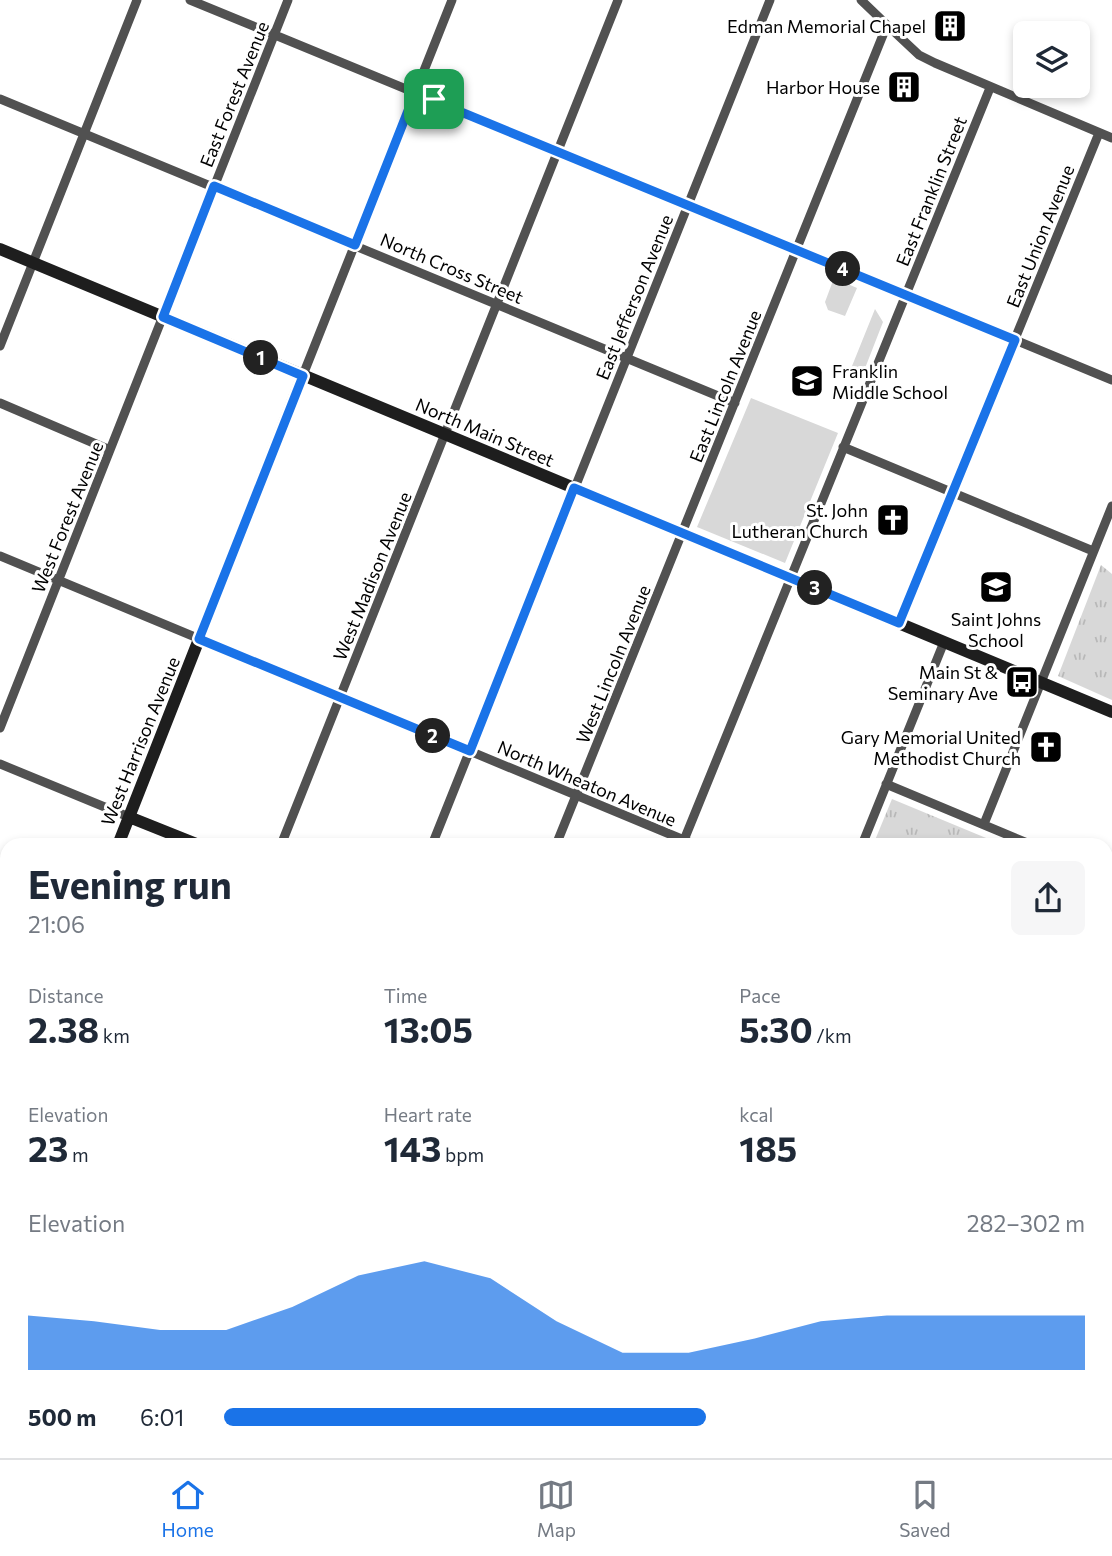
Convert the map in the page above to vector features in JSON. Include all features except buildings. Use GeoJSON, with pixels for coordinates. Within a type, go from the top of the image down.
{"type":"FeatureCollection","features":[{"type":"Feature","properties":{"kind":"street"},"geometry":{"type":"LineString","coordinates":[[0,346],[137,0]]}},
{"type":"Feature","properties":{"kind":"street"},"geometry":{"type":"LineString","coordinates":[[190,0],[1112,380]]}},
{"type":"Feature","properties":{"kind":"street","name":"East Forest Avenue"},"geometry":{"type":"LineString","coordinates":[[163,317],[288,0]]}},
{"type":"Feature","properties":{"kind":"street"},"geometry":{"type":"LineString","coordinates":[[303,376],[452,0]]}},
{"type":"Feature","properties":{"kind":"street","name":"West Madison Avenue"},"geometry":{"type":"LineString","coordinates":[[284,838],[618,0]]}},
{"type":"Feature","properties":{"kind":"street","name":"East Jefferson Avenue"},"geometry":{"type":"LineString","coordinates":[[435,838],[769,0]]}},
{"type":"Feature","properties":{"kind":"street"},"geometry":{"type":"LineString","coordinates":[[861,0],[919,55],[990,88],[1112,138]]}},
{"type":"Feature","properties":{"kind":"street","name":"East Lincoln Avenue"},"geometry":{"type":"LineString","coordinates":[[683,533],[887,25]]}},
{"type":"Feature","properties":{"kind":"street","name":"East Franklin Street"},"geometry":{"type":"LineString","coordinates":[[685,838],[990,88]]}},
{"type":"Feature","properties":{"kind":"street","name":"North Cross Street"},"geometry":{"type":"LineString","coordinates":[[0,99],[736,403]]}},
{"type":"Feature","properties":{"kind":"street","name":"East Union Avenue"},"geometry":{"type":"LineString","coordinates":[[899,623],[1099,133]]}},
{"type":"Feature","properties":{"kind":"street","name":"North Main Street"},"geometry":{"type":"LineString","coordinates":[[0,249],[1112,712]]}},
{"type":"Feature","properties":{"kind":"street","name":"West Forest Avenue"},"geometry":{"type":"LineString","coordinates":[[0,729],[163,317]]}},
{"type":"Feature","properties":{"kind":"street","name":"West Harrison Avenue"},"geometry":{"type":"LineString","coordinates":[[121,838],[303,376]]}},
{"type":"Feature","properties":{"kind":"street"},"geometry":{"type":"LineString","coordinates":[[0,403],[110,450]]}},
{"type":"Feature","properties":{"kind":"street"},"geometry":{"type":"LineString","coordinates":[[843,447],[1093,551]]}},
{"type":"Feature","properties":{"kind":"street"},"geometry":{"type":"LineString","coordinates":[[984,824],[1112,506]]}},
{"type":"Feature","properties":{"kind":"street","name":"West Lincoln Avenue"},"geometry":{"type":"LineString","coordinates":[[559,838],[683,533]]}},
{"type":"Feature","properties":{"kind":"street","name":"North Wheaton Avenue"},"geometry":{"type":"LineString","coordinates":[[0,556],[576,795],[672,838]]}},
{"type":"Feature","properties":{"kind":"street"},"geometry":{"type":"LineString","coordinates":[[865,838],[944,642]]}},
{"type":"Feature","properties":{"kind":"street"},"geometry":{"type":"LineString","coordinates":[[0,764],[182,838]]}},
{"type":"Feature","properties":{"kind":"street"},"geometry":{"type":"LineString","coordinates":[[886,784],[1014,838]]}},
{"type":"Feature","properties":{"kind":"green space"},"geometry":{"type":"Polygon","coordinates":[[[834,278],[857,288],[845,316],[828,310],[825,302],[834,278]]]}},
{"type":"Feature","properties":{"kind":"green space"},"geometry":{"type":"Polygon","coordinates":[[[875,309],[883,322],[862,376],[850,371],[875,309]]]}},
{"type":"Feature","properties":{"kind":"green space"},"geometry":{"type":"Polygon","coordinates":[[[751,398],[838,433],[785,563],[697,527],[751,398]]]}},
{"type":"Feature","properties":{"kind":"green space"},"geometry":{"type":"Polygon","coordinates":[[[1101,565],[1112,574],[1112,700],[1058,676],[1101,565]]]}},
{"type":"Feature","properties":{"kind":"green space"},"geometry":{"type":"Polygon","coordinates":[[[892,799],[986,838],[876,838],[892,799]]]}},
{"type":"Feature","properties":{"kind":"place","name":"Edman Memorial Chapel"},"geometry":{"type":"Point","coordinates":[950,26]}},
{"type":"Feature","properties":{"kind":"place","name":"Harbor House"},"geometry":{"type":"Point","coordinates":[904,87]}},
{"type":"Feature","properties":{"kind":"place","name":"Franklin Middle School"},"geometry":{"type":"Point","coordinates":[807,381]}},
{"type":"Feature","properties":{"kind":"place","name":"St. John Lutheran Church"},"geometry":{"type":"Point","coordinates":[893,520]}},
{"type":"Feature","properties":{"kind":"place","name":"Saint Johns School"},"geometry":{"type":"Point","coordinates":[996,587]}},
{"type":"Feature","properties":{"kind":"place","name":"Main St & Seminary Ave"},"geometry":{"type":"Point","coordinates":[1022,682]}},
{"type":"Feature","properties":{"kind":"place","name":"Gary Memorial United Methodist Church"},"geometry":{"type":"Point","coordinates":[1046,747]}},
{"type":"Feature","properties":{"kind":"route"},"geometry":{"type":"LineString","coordinates":[[415,93],[434,99],[1015,340],[899,623],[574,488],[470,751],[199,639],[303,376],[163,317],[214,186],[355,245],[415,93]]}}]}
